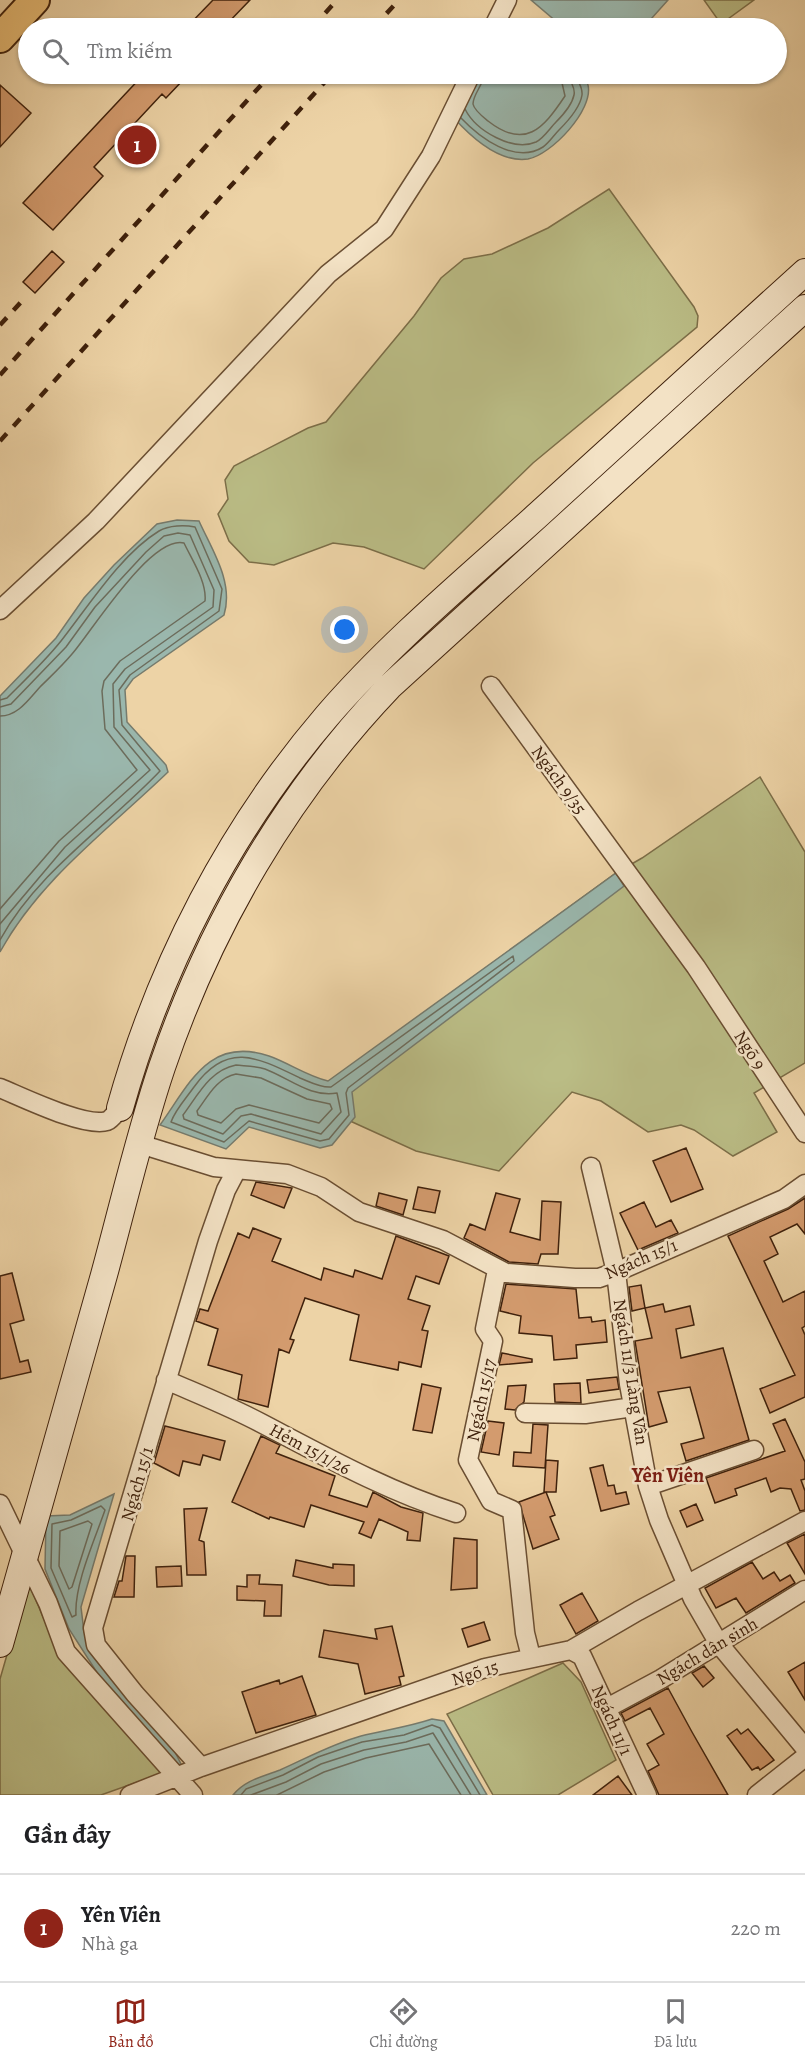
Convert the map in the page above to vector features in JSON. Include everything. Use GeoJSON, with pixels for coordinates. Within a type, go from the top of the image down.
{"type":"FeatureCollection","features":[{"type":"Feature","properties":{"kind":"main road"},"geometry":{"type":"LineString","coordinates":[[19,18],[36,0]]}},
{"type":"Feature","properties":{"kind":"main road"},"geometry":{"type":"LineString","coordinates":[[0,38],[18,19]]}},
{"type":"Feature","properties":{"kind":"street"},"geometry":{"type":"LineString","coordinates":[[498,18],[507,0]]}},
{"type":"Feature","properties":{"kind":"street"},"geometry":{"type":"LineString","coordinates":[[0,610],[96,521],[328,274],[384,229],[431,156],[466,84]]}},
{"type":"Feature","properties":{"kind":"street"},"geometry":{"type":"LineString","coordinates":[[0,1088],[40,1105],[93,1123],[109,1120],[120,1108],[149,1018],[171,963],[200,905],[224,862],[290,763],[327,716],[402,637],[805,272]]}},
{"type":"Feature","properties":{"kind":"street"},"geometry":{"type":"LineString","coordinates":[[0,1644],[160,1071],[177,1024],[224,918],[253,867],[311,779],[356,722],[381,696],[805,308]]}},
{"type":"Feature","properties":{"kind":"street","name":"Ngách 9/35"},"geometry":{"type":"LineString","coordinates":[[491,686],[696,967]]}},
{"type":"Feature","properties":{"kind":"street"},"geometry":{"type":"LineString","coordinates":[[200,905],[224,918]]}},
{"type":"Feature","properties":{"kind":"street","name":"Ngõ 9"},"geometry":{"type":"LineString","coordinates":[[696,967],[804,1131]]}},
{"type":"Feature","properties":{"kind":"street","name":"Ngách 15/1"},"geometry":{"type":"LineString","coordinates":[[140,1144],[214,1167],[236,1171],[287,1174],[321,1187],[359,1212],[443,1239],[497,1270],[574,1278],[599,1278],[616,1272],[784,1199],[805,1184]]}},
{"type":"Feature","properties":{"kind":"street","name":"Ngách 11/3 Làng Vân"},"geometry":{"type":"LineString","coordinates":[[591,1167],[616,1272],[633,1407],[648,1486],[659,1520],[686,1584],[719,1644],[805,1748]]}},
{"type":"Feature","properties":{"kind":"street","name":"Ngách 15/1"},"geometry":{"type":"LineString","coordinates":[[201,1767],[135,1694],[96,1645],[93,1628],[208,1241],[226,1190],[236,1171]]}},
{"type":"Feature","properties":{"kind":"street","name":"Ngách 15/17"},"geometry":{"type":"LineString","coordinates":[[497,1270],[485,1329],[493,1341],[468,1460],[491,1501],[512,1510],[525,1633],[531,1657]]}},
{"type":"Feature","properties":{"kind":"street","name":"Hẻm 15/1/26"},"geometry":{"type":"LineString","coordinates":[[166,1380],[260,1422],[336,1464],[394,1491],[456,1513]]}},
{"type":"Feature","properties":{"kind":"street"},"geometry":{"type":"LineString","coordinates":[[525,1413],[585,1414],[633,1407]]}},
{"type":"Feature","properties":{"kind":"street"},"geometry":{"type":"LineString","coordinates":[[648,1486],[754,1450]]}},
{"type":"Feature","properties":{"kind":"street"},"geometry":{"type":"LineString","coordinates":[[0,1504],[4,1524],[25,1554],[66,1652],[193,1795]]}},
{"type":"Feature","properties":{"kind":"street","name":"Ngõ 15"},"geometry":{"type":"LineString","coordinates":[[130,1795],[201,1767],[485,1668],[571,1650],[686,1584],[805,1521]]}},
{"type":"Feature","properties":{"kind":"street","name":"Ngách dân sinh"},"geometry":{"type":"LineString","coordinates":[[607,1708],[719,1644],[805,1590]]}},
{"type":"Feature","properties":{"kind":"street","name":"Ngách 11/1"},"geometry":{"type":"LineString","coordinates":[[571,1650],[582,1656],[647,1795]]}},
{"type":"Feature","properties":{"kind":"street"},"geometry":{"type":"LineString","coordinates":[[757,1795],[805,1757]]}},
{"type":"Feature","properties":{"kind":"green space"},"geometry":{"type":"Polygon","coordinates":[[[704,0],[754,0],[729,18],[717,18],[704,0]]]}},
{"type":"Feature","properties":{"kind":"green space"},"geometry":{"type":"Polygon","coordinates":[[[609,189],[694,307],[698,316],[697,327],[533,463],[424,569],[364,547],[333,543],[274,565],[249,562],[229,541],[218,514],[228,499],[225,480],[234,466],[308,428],[326,422],[414,316],[441,278],[464,259],[492,254],[548,228],[609,189]]]}},
{"type":"Feature","properties":{"kind":"green space"},"geometry":{"type":"Polygon","coordinates":[[[760,777],[805,852],[805,1063],[754,1093],[777,1132],[733,1156],[694,1130],[681,1125],[648,1132],[601,1101],[572,1092],[499,1171],[416,1151],[304,1100],[616,873],[642,858],[760,777]]]}},
{"type":"Feature","properties":{"kind":"green space"},"geometry":{"type":"Polygon","coordinates":[[[28,1582],[60,1656],[163,1773],[101,1795],[0,1795],[0,1679],[28,1582]]]}},
{"type":"Feature","properties":{"kind":"green space"},"geometry":{"type":"Polygon","coordinates":[[[563,1663],[581,1682],[616,1760],[558,1795],[493,1795],[447,1714],[563,1663]]]}},
{"type":"Feature","properties":{"kind":"water"},"geometry":{"type":"Polygon","coordinates":[[[531,0],[668,0],[652,18],[552,18],[531,0]]]}},
{"type":"Feature","properties":{"kind":"water"},"geometry":{"type":"Polygon","coordinates":[[[461,84],[587,84],[588,95],[584,107],[569,130],[548,149],[528,159],[507,157],[487,148],[454,118],[461,84]]]}},
{"type":"Feature","properties":{"kind":"water"},"geometry":{"type":"Polygon","coordinates":[[[177,520],[199,521],[224,578],[226,603],[224,615],[133,679],[125,690],[127,722],[166,765],[168,772],[55,878],[16,926],[0,952],[0,696],[56,638],[84,598],[114,565],[157,524],[177,520]]]}},
{"type":"Feature","properties":{"kind":"water"},"geometry":{"type":"Polygon","coordinates":[[[616,873],[624,886],[352,1092],[355,1117],[332,1145],[320,1148],[249,1127],[226,1149],[160,1125],[203,1067],[231,1052],[269,1056],[328,1081],[616,873]]]}},
{"type":"Feature","properties":{"kind":"water"},"geometry":{"type":"Polygon","coordinates":[[[114,1494],[81,1607],[84,1632],[97,1655],[175,1752],[181,1764],[175,1767],[105,1685],[69,1629],[45,1569],[46,1516],[70,1515],[114,1494]]]}},
{"type":"Feature","properties":{"kind":"water"},"geometry":{"type":"Polygon","coordinates":[[[432,1719],[444,1721],[487,1795],[233,1795],[248,1782],[340,1743],[432,1719]]]}},
{"type":"Feature","properties":{"kind":"building"},"geometry":{"type":"Polygon","coordinates":[[[213,0],[250,0],[233,18],[196,18],[213,0]]]}},
{"type":"Feature","properties":{"kind":"building"},"geometry":{"type":"Polygon","coordinates":[[[135,84],[179,84],[166,98],[162,94],[94,167],[103,176],[53,230],[23,203],[135,84]]]}},
{"type":"Feature","properties":{"kind":"building"},"geometry":{"type":"Polygon","coordinates":[[[0,85],[31,113],[0,147],[0,85]]]}},
{"type":"Feature","properties":{"kind":"building"},"geometry":{"type":"Polygon","coordinates":[[[52,251],[64,262],[35,293],[23,282],[52,251]]]}},
{"type":"Feature","properties":{"kind":"building"},"geometry":{"type":"Polygon","coordinates":[[[686,1148],[703,1189],[671,1202],[653,1161],[686,1148]]]}},
{"type":"Feature","properties":{"kind":"building"},"geometry":{"type":"Polygon","coordinates":[[[256,1182],[292,1188],[284,1208],[251,1195],[256,1182]]]}},
{"type":"Feature","properties":{"kind":"building"},"geometry":{"type":"Polygon","coordinates":[[[418,1187],[440,1191],[435,1213],[413,1209],[418,1187]]]}},
{"type":"Feature","properties":{"kind":"building"},"geometry":{"type":"Polygon","coordinates":[[[379,1193],[407,1200],[403,1215],[376,1206],[379,1193]]]}},
{"type":"Feature","properties":{"kind":"building"},"geometry":{"type":"Polygon","coordinates":[[[496,1193],[520,1199],[510,1232],[540,1240],[542,1201],[561,1202],[558,1254],[541,1254],[538,1264],[509,1262],[464,1238],[470,1224],[485,1230],[496,1193]]]}},
{"type":"Feature","properties":{"kind":"building"},"geometry":{"type":"Polygon","coordinates":[[[805,1198],[805,1234],[797,1224],[770,1237],[778,1254],[764,1261],[783,1302],[805,1291],[805,1326],[802,1328],[805,1335],[805,1397],[770,1413],[760,1389],[795,1375],[728,1236],[788,1209],[805,1198]]]}},
{"type":"Feature","properties":{"kind":"building"},"geometry":{"type":"Polygon","coordinates":[[[644,1202],[656,1227],[671,1220],[678,1233],[638,1250],[620,1213],[644,1202]]]}},
{"type":"Feature","properties":{"kind":"building"},"geometry":{"type":"Polygon","coordinates":[[[253,1228],[281,1239],[272,1261],[321,1280],[324,1268],[353,1277],[355,1270],[382,1279],[396,1236],[449,1256],[439,1284],[416,1276],[408,1299],[430,1306],[422,1330],[428,1331],[421,1367],[399,1362],[398,1370],[350,1360],[359,1315],[305,1298],[290,1339],[294,1340],[289,1353],[279,1349],[268,1407],[238,1399],[242,1375],[208,1365],[218,1329],[196,1321],[200,1309],[208,1311],[238,1233],[249,1238],[253,1228]]]}},
{"type":"Feature","properties":{"kind":"building"},"geometry":{"type":"Polygon","coordinates":[[[12,1273],[24,1320],[10,1324],[20,1362],[28,1360],[31,1372],[0,1379],[0,1276],[12,1273]]]}},
{"type":"Feature","properties":{"kind":"building"},"geometry":{"type":"Polygon","coordinates":[[[506,1284],[576,1289],[579,1318],[591,1317],[592,1322],[605,1320],[607,1342],[576,1345],[577,1358],[554,1360],[552,1336],[519,1333],[521,1316],[500,1311],[506,1284]]]}},
{"type":"Feature","properties":{"kind":"building"},"geometry":{"type":"Polygon","coordinates":[[[641,1285],[645,1308],[632,1311],[629,1287],[641,1285]]]}},
{"type":"Feature","properties":{"kind":"building"},"geometry":{"type":"Polygon","coordinates":[[[663,1304],[665,1312],[690,1306],[694,1325],[676,1329],[681,1358],[723,1348],[749,1440],[686,1461],[681,1444],[704,1438],[690,1387],[658,1392],[667,1422],[649,1427],[635,1341],[652,1338],[645,1308],[663,1304]]]}},
{"type":"Feature","properties":{"kind":"building"},"geometry":{"type":"Polygon","coordinates":[[[502,1353],[532,1359],[532,1362],[499,1365],[502,1353]]]}},
{"type":"Feature","properties":{"kind":"building"},"geometry":{"type":"Polygon","coordinates":[[[617,1377],[619,1389],[589,1393],[587,1380],[617,1377]]]}},
{"type":"Feature","properties":{"kind":"building"},"geometry":{"type":"Polygon","coordinates":[[[580,1383],[581,1403],[555,1402],[554,1384],[580,1383]]]}},
{"type":"Feature","properties":{"kind":"building"},"geometry":{"type":"Polygon","coordinates":[[[422,1384],[441,1388],[432,1433],[413,1430],[422,1384]]]}},
{"type":"Feature","properties":{"kind":"building"},"geometry":{"type":"Polygon","coordinates":[[[526,1385],[524,1402],[515,1410],[505,1409],[508,1386],[526,1385]]]}},
{"type":"Feature","properties":{"kind":"building"},"geometry":{"type":"Polygon","coordinates":[[[785,1419],[805,1462],[805,1479],[801,1480],[805,1491],[805,1510],[800,1511],[791,1489],[780,1488],[771,1492],[766,1478],[735,1489],[737,1495],[715,1503],[706,1478],[785,1451],[773,1424],[785,1419]]]}},
{"type":"Feature","properties":{"kind":"building"},"geometry":{"type":"Polygon","coordinates":[[[488,1421],[504,1423],[499,1455],[481,1452],[488,1421]]]}},
{"type":"Feature","properties":{"kind":"building"},"geometry":{"type":"Polygon","coordinates":[[[533,1424],[548,1425],[545,1468],[513,1466],[514,1452],[531,1453],[533,1424]]]}},
{"type":"Feature","properties":{"kind":"building"},"geometry":{"type":"Polygon","coordinates":[[[165,1426],[225,1441],[220,1460],[203,1455],[200,1465],[183,1461],[179,1476],[154,1463],[165,1426]]]}},
{"type":"Feature","properties":{"kind":"building"},"geometry":{"type":"Polygon","coordinates":[[[261,1436],[280,1445],[276,1453],[335,1476],[329,1495],[367,1507],[373,1492],[401,1507],[423,1513],[420,1541],[407,1540],[408,1532],[379,1519],[371,1538],[359,1533],[364,1522],[311,1505],[304,1527],[270,1517],[269,1519],[232,1502],[261,1436]]]}},
{"type":"Feature","properties":{"kind":"building"},"geometry":{"type":"Polygon","coordinates":[[[546,1460],[558,1461],[556,1492],[544,1492],[546,1460]]]}},
{"type":"Feature","properties":{"kind":"building"},"geometry":{"type":"Polygon","coordinates":[[[603,1465],[608,1486],[614,1485],[616,1494],[626,1492],[629,1504],[601,1511],[590,1468],[603,1465]]]}},
{"type":"Feature","properties":{"kind":"building"},"geometry":{"type":"Polygon","coordinates":[[[546,1492],[555,1515],[550,1517],[559,1539],[533,1549],[519,1502],[546,1492]]]}},
{"type":"Feature","properties":{"kind":"building"},"geometry":{"type":"Polygon","coordinates":[[[696,1504],[703,1520],[687,1527],[680,1511],[696,1504]]]}},
{"type":"Feature","properties":{"kind":"building"},"geometry":{"type":"Polygon","coordinates":[[[207,1508],[199,1540],[204,1542],[206,1575],[187,1575],[184,1509],[207,1508]]]}},
{"type":"Feature","properties":{"kind":"building"},"geometry":{"type":"Polygon","coordinates":[[[805,1534],[805,1574],[787,1543],[805,1534]]]}},
{"type":"Feature","properties":{"kind":"building"},"geometry":{"type":"Polygon","coordinates":[[[454,1538],[477,1540],[477,1588],[451,1590],[454,1538]]]}},
{"type":"Feature","properties":{"kind":"building"},"geometry":{"type":"Polygon","coordinates":[[[126,1556],[135,1556],[134,1597],[114,1597],[119,1581],[122,1581],[126,1556]]]}},
{"type":"Feature","properties":{"kind":"building"},"geometry":{"type":"Polygon","coordinates":[[[296,1560],[333,1568],[333,1564],[354,1565],[354,1586],[329,1585],[293,1576],[296,1560]]]}},
{"type":"Feature","properties":{"kind":"building"},"geometry":{"type":"Polygon","coordinates":[[[752,1562],[763,1579],[774,1572],[780,1581],[790,1575],[795,1583],[746,1613],[736,1598],[716,1608],[705,1588],[752,1562]]]}},
{"type":"Feature","properties":{"kind":"building"},"geometry":{"type":"Polygon","coordinates":[[[181,1566],[182,1586],[157,1587],[156,1567],[181,1566]]]}},
{"type":"Feature","properties":{"kind":"building"},"geometry":{"type":"Polygon","coordinates":[[[247,1575],[260,1575],[259,1584],[282,1585],[281,1616],[264,1616],[265,1601],[237,1600],[237,1586],[247,1587],[247,1575]]]}},
{"type":"Feature","properties":{"kind":"building"},"geometry":{"type":"Polygon","coordinates":[[[582,1593],[598,1621],[576,1634],[560,1605],[582,1593]]]}},
{"type":"Feature","properties":{"kind":"building"},"geometry":{"type":"Polygon","coordinates":[[[484,1622],[490,1640],[468,1647],[462,1629],[484,1622]]]}},
{"type":"Feature","properties":{"kind":"building"},"geometry":{"type":"Polygon","coordinates":[[[392,1626],[404,1676],[399,1677],[401,1685],[365,1694],[358,1664],[319,1657],[324,1630],[377,1639],[375,1629],[392,1626]]]}},
{"type":"Feature","properties":{"kind":"building"},"geometry":{"type":"Polygon","coordinates":[[[805,1662],[805,1700],[788,1672],[805,1662]]]}},
{"type":"Feature","properties":{"kind":"building"},"geometry":{"type":"Polygon","coordinates":[[[704,1666],[714,1678],[703,1687],[692,1673],[704,1666]]]}},
{"type":"Feature","properties":{"kind":"building"},"geometry":{"type":"Polygon","coordinates":[[[302,1676],[316,1715],[256,1733],[242,1692],[279,1680],[280,1684],[302,1676]]]}},
{"type":"Feature","properties":{"kind":"building"},"geometry":{"type":"Polygon","coordinates":[[[668,1688],[728,1795],[659,1795],[648,1771],[659,1765],[647,1744],[664,1734],[650,1708],[625,1721],[621,1713],[668,1688]]]}},
{"type":"Feature","properties":{"kind":"building"},"geometry":{"type":"Polygon","coordinates":[[[737,1729],[741,1734],[748,1729],[774,1760],[760,1770],[758,1767],[752,1770],[727,1736],[737,1729]]]}},
{"type":"Feature","properties":{"kind":"building"},"geometry":{"type":"Polygon","coordinates":[[[618,1776],[632,1795],[593,1795],[618,1776]]]}},
{"type":"Feature","properties":{"kind":"railway"},"geometry":{"type":"LineString","coordinates":[[321,18],[337,0]]}},
{"type":"Feature","properties":{"kind":"railway"},"geometry":{"type":"LineString","coordinates":[[382,18],[399,0]]}},
{"type":"Feature","properties":{"kind":"railway"},"geometry":{"type":"LineString","coordinates":[[0,375],[262,84]]}},
{"type":"Feature","properties":{"kind":"railway"},"geometry":{"type":"LineString","coordinates":[[0,441],[323,84]]}},
{"type":"Feature","properties":{"kind":"railway"},"geometry":{"type":"LineString","coordinates":[[0,325],[22,301]]}},
{"type":"Feature","properties":{"kind":"place","name":"Yên Viên"},"geometry":{"type":"Point","coordinates":[137,145]}},
{"type":"Feature","properties":{"kind":"district","name":"Yên Viên"},"geometry":{"type":"Point","coordinates":[668,1475]}}]}
